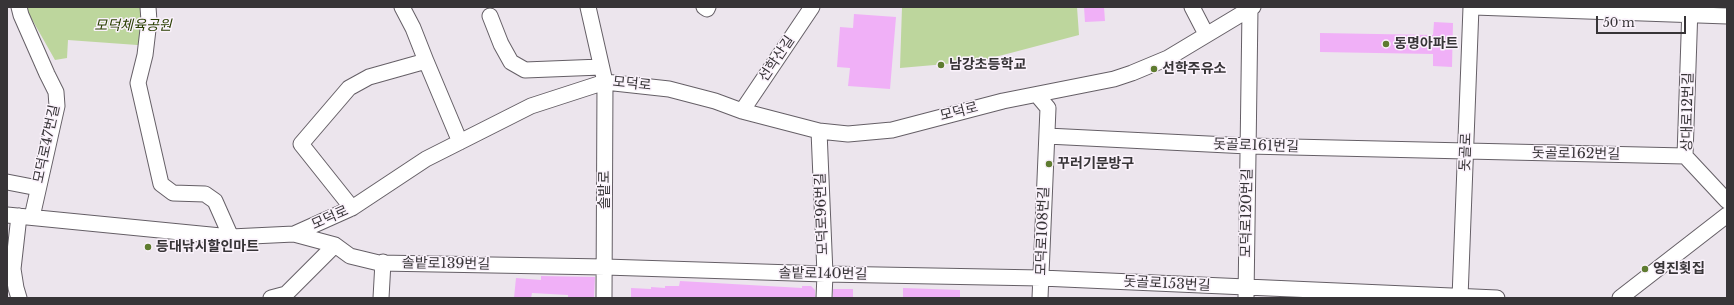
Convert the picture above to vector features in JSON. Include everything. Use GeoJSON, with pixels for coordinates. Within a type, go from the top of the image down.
{"type":"FeatureCollection","features":[{"type":"Feature","properties":{"kind":"street","name":"모덕로47번길"},"geometry":{"type":"LineString","coordinates":[[19,7],[24,22],[56,92],[57,106],[38,188],[19,216]]}},
{"type":"Feature","properties":{"kind":"street"},"geometry":{"type":"LineString","coordinates":[[148,7],[149,21],[145,55],[138,83],[161,184],[173,194],[205,194],[215,201],[231,237]]}},
{"type":"Feature","properties":{"kind":"street"},"geometry":{"type":"LineString","coordinates":[[402,7],[413,28],[460,142]]}},
{"type":"Feature","properties":{"kind":"street","name":"솔밭로"},"geometry":{"type":"LineString","coordinates":[[588,7],[605,82],[604,298]]}},
{"type":"Feature","properties":{"kind":"street"},"geometry":{"type":"LineString","coordinates":[[704,7],[707,9],[708,7]]}},
{"type":"Feature","properties":{"kind":"street","name":"선학산길"},"geometry":{"type":"LineString","coordinates":[[742,111],[812,7]]}},
{"type":"Feature","properties":{"kind":"street"},"geometry":{"type":"LineString","coordinates":[[1192,7],[1206,34]]}},
{"type":"Feature","properties":{"kind":"street","name":"돗골로"},"geometry":{"type":"LineString","coordinates":[[1460,297],[1471,7]]}},
{"type":"Feature","properties":{"kind":"street"},"geometry":{"type":"LineString","coordinates":[[1474,7],[1690,11],[1727,16]]}},
{"type":"Feature","properties":{"kind":"street","name":"모덕로"},"geometry":{"type":"LineString","coordinates":[[19,216],[231,237],[294,234],[352,208],[426,159],[531,106],[605,82],[669,89],[715,101],[742,111],[819,130],[848,134],[892,130],[1003,101],[1114,79],[1132,74],[1168,58],[1251,8]]}},
{"type":"Feature","properties":{"kind":"street","name":"모덕로120번길"},"geometry":{"type":"LineString","coordinates":[[1246,293],[1251,8]]}},
{"type":"Feature","properties":{"kind":"street","name":"상대로12번길"},"geometry":{"type":"LineString","coordinates":[[1690,11],[1685,156],[1727,201]]}},
{"type":"Feature","properties":{"kind":"street"},"geometry":{"type":"LineString","coordinates":[[490,16],[501,44],[511,62],[525,70],[601,67]]}},
{"type":"Feature","properties":{"kind":"street"},"geometry":{"type":"LineString","coordinates":[[352,208],[301,144],[349,88],[369,77],[426,61]]}},
{"type":"Feature","properties":{"kind":"street","name":"모덕로108번길"},"geometry":{"type":"LineString","coordinates":[[1037,95],[1048,108],[1040,298]]}},
{"type":"Feature","properties":{"kind":"street","name":"모덕로96번길"},"geometry":{"type":"LineString","coordinates":[[819,130],[825,274],[824,298]]}},
{"type":"Feature","properties":{"kind":"street","name":"돗골로161번길"},"geometry":{"type":"LineString","coordinates":[[1047,136],[1248,146],[1466,151]]}},
{"type":"Feature","properties":{"kind":"street","name":"돗골로162번길"},"geometry":{"type":"LineString","coordinates":[[1466,151],[1685,156]]}},
{"type":"Feature","properties":{"kind":"street"},"geometry":{"type":"LineString","coordinates":[[7,182],[38,188]]}},
{"type":"Feature","properties":{"kind":"street"},"geometry":{"type":"LineString","coordinates":[[1620,298],[1727,215]]}},
{"type":"Feature","properties":{"kind":"street"},"geometry":{"type":"LineString","coordinates":[[19,216],[13,269],[19,298]]}},
{"type":"Feature","properties":{"kind":"street","name":"솔밭로139번길"},"geometry":{"type":"LineString","coordinates":[[294,234],[336,245],[350,256],[383,262],[605,267]]}},
{"type":"Feature","properties":{"kind":"street"},"geometry":{"type":"LineString","coordinates":[[270,298],[286,294],[336,245]]}},
{"type":"Feature","properties":{"kind":"street"},"geometry":{"type":"LineString","coordinates":[[381,298],[383,262]]}},
{"type":"Feature","properties":{"kind":"street","name":"솔밭로140번길"},"geometry":{"type":"LineString","coordinates":[[605,267],[825,274],[1041,278]]}},
{"type":"Feature","properties":{"kind":"street","name":"돗골로153번길"},"geometry":{"type":"LineString","coordinates":[[1041,278],[1246,293],[1460,297]]}},
{"type":"Feature","properties":{"kind":"street"},"geometry":{"type":"LineString","coordinates":[[1460,297],[1497,298]]}},
{"type":"Feature","properties":{"kind":"green space","name":"모덕체육공원"},"geometry":{"type":"Polygon","coordinates":[[[25,7],[152,7],[151,46],[68,40],[67,58],[55,60],[25,7]]]}},
{"type":"Feature","properties":{"kind":"green space"},"geometry":{"type":"Polygon","coordinates":[[[902,7],[1077,7],[1079,35],[980,61],[900,68],[902,7]]]}},
{"type":"Feature","properties":{"kind":"building"},"geometry":{"type":"Polygon","coordinates":[[[1084,7],[1104,7],[1105,21],[1085,22],[1084,7]]]}},
{"type":"Feature","properties":{"kind":"building"},"geometry":{"type":"Polygon","coordinates":[[[854,14],[896,17],[890,89],[848,86],[850,68],[837,67],[840,27],[853,28],[854,14]]]}},
{"type":"Feature","properties":{"kind":"building","name":"동명아파트"},"geometry":{"type":"Polygon","coordinates":[[[1434,22],[1453,23],[1452,67],[1433,66],[1433,54],[1320,52],[1320,33],[1433,35],[1434,22]]]}},
{"type":"Feature","properties":{"kind":"building"},"geometry":{"type":"Polygon","coordinates":[[[541,276],[595,277],[594,298],[568,298],[568,295],[532,293],[531,298],[514,298],[516,278],[541,280],[541,276]]]}},
{"type":"Feature","properties":{"kind":"building"},"geometry":{"type":"Polygon","coordinates":[[[680,281],[802,288],[802,286],[811,286],[815,290],[815,298],[631,298],[631,288],[651,289],[651,287],[665,288],[665,286],[679,286],[680,281]]]}},
{"type":"Feature","properties":{"kind":"building"},"geometry":{"type":"Polygon","coordinates":[[[903,288],[960,290],[960,298],[903,298],[903,288]]]}},
{"type":"Feature","properties":{"kind":"building"},"geometry":{"type":"Polygon","coordinates":[[[833,289],[853,289],[853,298],[833,298],[833,289]]]}},
{"type":"Feature","properties":{"kind":"place","name":"동명아파트"},"geometry":{"type":"Point","coordinates":[1386,44]}},
{"type":"Feature","properties":{"kind":"place","name":"남강초등학교"},"geometry":{"type":"Point","coordinates":[941,65]}},
{"type":"Feature","properties":{"kind":"place","name":"선학주유소"},"geometry":{"type":"Point","coordinates":[1154,69]}},
{"type":"Feature","properties":{"kind":"place","name":"꾸러기문방구"},"geometry":{"type":"Point","coordinates":[1049,164]}},
{"type":"Feature","properties":{"kind":"place","name":"등대낚시할인마트"},"geometry":{"type":"Point","coordinates":[148,247]}},
{"type":"Feature","properties":{"kind":"place","name":"영진횟집"},"geometry":{"type":"Point","coordinates":[1645,269]}}]}
